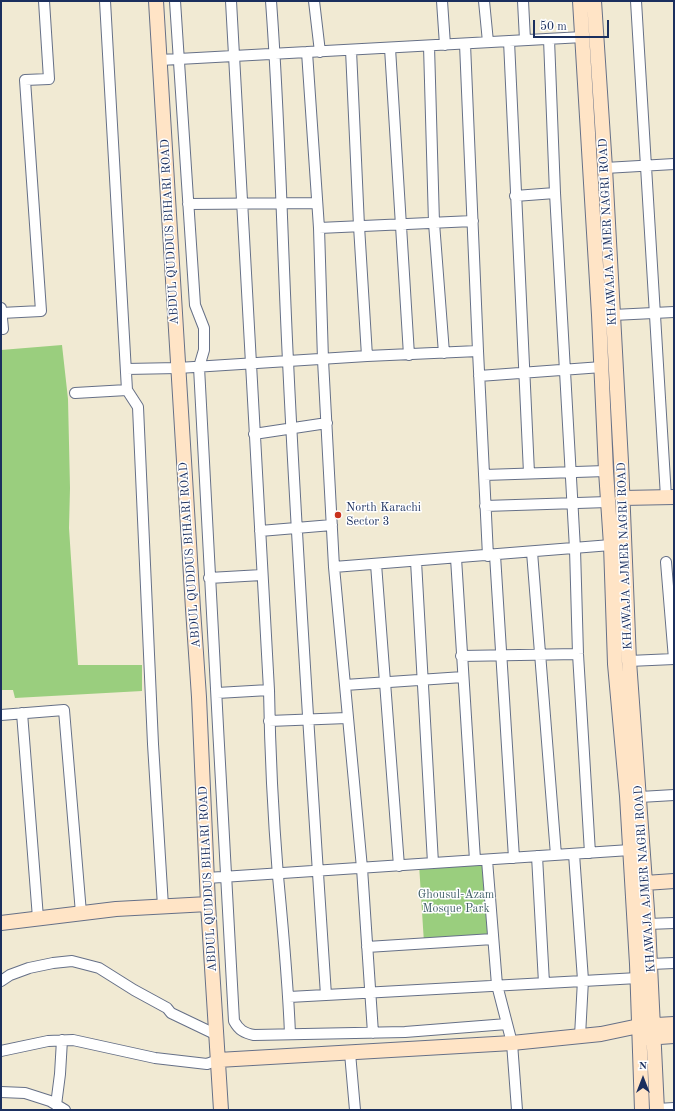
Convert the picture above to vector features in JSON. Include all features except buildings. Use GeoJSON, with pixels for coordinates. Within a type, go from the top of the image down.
{"type":"FeatureCollection","features":[{"type":"Feature","properties":{"kind":"main road","name":"ABDUL QUDDUS BIHARI ROAD"},"geometry":{"type":"LineString","coordinates":[[156,1],[199,697],[208,904],[221,1110]]}},
{"type":"Feature","properties":{"kind":"main road","name":"KHAWAJA AJMER NAGRI ROAD"},"geometry":{"type":"LineString","coordinates":[[580,1],[602,367],[611,403],[622,462],[616,664],[638,978],[657,1110]]}},
{"type":"Feature","properties":{"kind":"main road","name":"KHAWAJA AJMER NAGRI ROAD"},"geometry":{"type":"LineString","coordinates":[[594,1],[613,315],[611,403],[606,471],[611,545],[619,576],[629,661],[651,964],[640,1110]]}},
{"type":"Feature","properties":{"kind":"main road"},"geometry":{"type":"LineString","coordinates":[[622,498],[670,497]]}},
{"type":"Feature","properties":{"kind":"main road"},"geometry":{"type":"LineString","coordinates":[[645,883],[674,881]]}},
{"type":"Feature","properties":{"kind":"main road"},"geometry":{"type":"LineString","coordinates":[[1,923],[116,909],[208,904]]}},
{"type":"Feature","properties":{"kind":"main road"},"geometry":{"type":"LineString","coordinates":[[646,1032],[674,1024]]}},
{"type":"Feature","properties":{"kind":"main road"},"geometry":{"type":"LineString","coordinates":[[218,1060],[512,1043],[601,1034],[646,1032],[674,1036]]}},
{"type":"Feature","properties":{"kind":"street"},"geometry":{"type":"LineString","coordinates":[[2,313],[41,311],[25,80],[49,79],[44,1]]}},
{"type":"Feature","properties":{"kind":"street"},"geometry":{"type":"LineString","coordinates":[[105,1],[127,390],[138,407],[152,736],[163,906]]}},
{"type":"Feature","properties":{"kind":"street"},"geometry":{"type":"LineString","coordinates":[[175,1],[195,304],[204,328],[204,350],[199,367],[209,578],[217,693],[234,1021],[238,1028],[245,1033],[254,1035],[405,1032],[507,1024]]}},
{"type":"Feature","properties":{"kind":"street"},"geometry":{"type":"LineString","coordinates":[[231,1],[269,690],[269,721],[278,874],[289,998],[290,1034]]}},
{"type":"Feature","properties":{"kind":"street"},"geometry":{"type":"LineString","coordinates":[[271,1],[275,54],[288,362],[308,720],[326,995]]}},
{"type":"Feature","properties":{"kind":"street"},"geometry":{"type":"LineString","coordinates":[[314,1],[320,52]]}},
{"type":"Feature","properties":{"kind":"street"},"geometry":{"type":"LineString","coordinates":[[442,1],[445,45]]}},
{"type":"Feature","properties":{"kind":"street"},"geometry":{"type":"LineString","coordinates":[[484,1],[488,42]]}},
{"type":"Feature","properties":{"kind":"street"},"geometry":{"type":"LineString","coordinates":[[523,1],[525,40]]}},
{"type":"Feature","properties":{"kind":"street"},"geometry":{"type":"LineString","coordinates":[[636,1],[655,313],[670,497]]}},
{"type":"Feature","properties":{"kind":"street"},"geometry":{"type":"LineString","coordinates":[[160,60],[583,37]]}},
{"type":"Feature","properties":{"kind":"street"},"geometry":{"type":"LineString","coordinates":[[548,39],[575,549],[578,654],[590,853]]}},
{"type":"Feature","properties":{"kind":"street"},"geometry":{"type":"LineString","coordinates":[[509,41],[515,196],[530,473]]}},
{"type":"Feature","properties":{"kind":"street"},"geometry":{"type":"LineString","coordinates":[[466,44],[485,506],[492,555],[501,655],[514,858]]}},
{"type":"Feature","properties":{"kind":"street"},"geometry":{"type":"LineString","coordinates":[[429,46],[434,223],[444,353]]}},
{"type":"Feature","properties":{"kind":"street"},"geometry":{"type":"LineString","coordinates":[[390,48],[409,355]]}},
{"type":"Feature","properties":{"kind":"street"},"geometry":{"type":"LineString","coordinates":[[351,50],[359,226],[367,356]]}},
{"type":"Feature","properties":{"kind":"street"},"geometry":{"type":"LineString","coordinates":[[307,52],[319,228],[326,423],[334,567],[362,868],[373,1033]]}},
{"type":"Feature","properties":{"kind":"street"},"geometry":{"type":"LineString","coordinates":[[605,168],[674,164]]}},
{"type":"Feature","properties":{"kind":"street"},"geometry":{"type":"LineString","coordinates":[[515,196],[555,193]]}},
{"type":"Feature","properties":{"kind":"street"},"geometry":{"type":"LineString","coordinates":[[188,204],[242,205],[317,203]]}},
{"type":"Feature","properties":{"kind":"street"},"geometry":{"type":"LineString","coordinates":[[319,228],[473,221]]}},
{"type":"Feature","properties":{"kind":"street"},"geometry":{"type":"LineString","coordinates":[[1,306],[3,330]]}},
{"type":"Feature","properties":{"kind":"street"},"geometry":{"type":"LineString","coordinates":[[613,315],[674,312]]}},
{"type":"Feature","properties":{"kind":"street"},"geometry":{"type":"LineString","coordinates":[[126,369],[199,367],[367,356],[478,351]]}},
{"type":"Feature","properties":{"kind":"street"},"geometry":{"type":"LineString","coordinates":[[479,376],[602,367]]}},
{"type":"Feature","properties":{"kind":"street"},"geometry":{"type":"LineString","coordinates":[[76,393],[127,390]]}},
{"type":"Feature","properties":{"kind":"street"},"geometry":{"type":"LineString","coordinates":[[254,434],[326,423]]}},
{"type":"Feature","properties":{"kind":"street"},"geometry":{"type":"LineString","coordinates":[[484,474],[606,471]]}},
{"type":"Feature","properties":{"kind":"street"},"geometry":{"type":"LineString","coordinates":[[485,506],[608,502]]}},
{"type":"Feature","properties":{"kind":"street"},"geometry":{"type":"LineString","coordinates":[[260,531],[332,525]]}},
{"type":"Feature","properties":{"kind":"street"},"geometry":{"type":"LineString","coordinates":[[334,567],[611,545]]}},
{"type":"Feature","properties":{"kind":"street"},"geometry":{"type":"LineString","coordinates":[[532,552],[556,855]]}},
{"type":"Feature","properties":{"kind":"street"},"geometry":{"type":"LineString","coordinates":[[456,558],[474,860]]}},
{"type":"Feature","properties":{"kind":"street"},"geometry":{"type":"LineString","coordinates":[[416,561],[433,863]]}},
{"type":"Feature","properties":{"kind":"street"},"geometry":{"type":"LineString","coordinates":[[629,661],[674,659],[666,562]]}},
{"type":"Feature","properties":{"kind":"street"},"geometry":{"type":"LineString","coordinates":[[376,564],[399,866]]}},
{"type":"Feature","properties":{"kind":"street"},"geometry":{"type":"LineString","coordinates":[[209,578],[262,575]]}},
{"type":"Feature","properties":{"kind":"street"},"geometry":{"type":"LineString","coordinates":[[461,656],[578,654]]}},
{"type":"Feature","properties":{"kind":"street"},"geometry":{"type":"LineString","coordinates":[[345,685],[463,677]]}},
{"type":"Feature","properties":{"kind":"street"},"geometry":{"type":"LineString","coordinates":[[217,693],[269,690]]}},
{"type":"Feature","properties":{"kind":"street"},"geometry":{"type":"LineString","coordinates":[[1,714],[64,710],[81,913]]}},
{"type":"Feature","properties":{"kind":"street"},"geometry":{"type":"LineString","coordinates":[[22,713],[38,918]]}},
{"type":"Feature","properties":{"kind":"street"},"geometry":{"type":"LineString","coordinates":[[269,721],[347,718]]}},
{"type":"Feature","properties":{"kind":"street"},"geometry":{"type":"LineString","coordinates":[[640,797],[674,794]]}},
{"type":"Feature","properties":{"kind":"street"},"geometry":{"type":"LineString","coordinates":[[207,878],[630,850]]}},
{"type":"Feature","properties":{"kind":"street"},"geometry":{"type":"LineString","coordinates":[[574,854],[583,980],[580,1036]]}},
{"type":"Feature","properties":{"kind":"street"},"geometry":{"type":"LineString","coordinates":[[537,856],[544,983]]}},
{"type":"Feature","properties":{"kind":"street"},"geometry":{"type":"LineString","coordinates":[[487,860],[497,985],[512,1043],[517,1110]]}},
{"type":"Feature","properties":{"kind":"street"},"geometry":{"type":"LineString","coordinates":[[648,924],[674,922]]}},
{"type":"Feature","properties":{"kind":"street"},"geometry":{"type":"LineString","coordinates":[[367,947],[493,939]]}},
{"type":"Feature","properties":{"kind":"street"},"geometry":{"type":"LineString","coordinates":[[1,981],[10,975],[29,968],[72,961],[98,968],[167,1008],[171,1013],[217,1035]]}},
{"type":"Feature","properties":{"kind":"street"},"geometry":{"type":"LineString","coordinates":[[651,964],[674,963]]}},
{"type":"Feature","properties":{"kind":"street"},"geometry":{"type":"LineString","coordinates":[[289,998],[638,978]]}},
{"type":"Feature","properties":{"kind":"street"},"geometry":{"type":"LineString","coordinates":[[56,1105],[62,1040]]}},
{"type":"Feature","properties":{"kind":"street"},"geometry":{"type":"LineString","coordinates":[[1,1051],[48,1041],[73,1040],[156,1058],[207,1064],[218,1060]]}},
{"type":"Feature","properties":{"kind":"street"},"geometry":{"type":"LineString","coordinates":[[350,1053],[354,1110]]}},
{"type":"Feature","properties":{"kind":"street"},"geometry":{"type":"LineString","coordinates":[[1,1092],[25,1093],[66,1110]]}},
{"type":"Feature","properties":{"kind":"street"},"geometry":{"type":"LineString","coordinates":[[657,1110],[674,1108]]}},
{"type":"Feature","properties":{"kind":"green space"},"geometry":{"type":"Polygon","coordinates":[[[62,345],[68,399],[70,488],[69,528],[78,665],[142,665],[142,691],[15,698],[13,690],[1,690],[1,350],[62,345]]]}},
{"type":"Feature","properties":{"kind":"green space","name":"Ghousul-Azam Mosque Park"},"geometry":{"type":"Polygon","coordinates":[[[487,860],[493,939],[424,943],[419,864],[487,860]]]}},
{"type":"Feature","properties":{"kind":"place","name":"North Karachi Sector 3"},"geometry":{"type":"Point","coordinates":[338,515]}}]}
